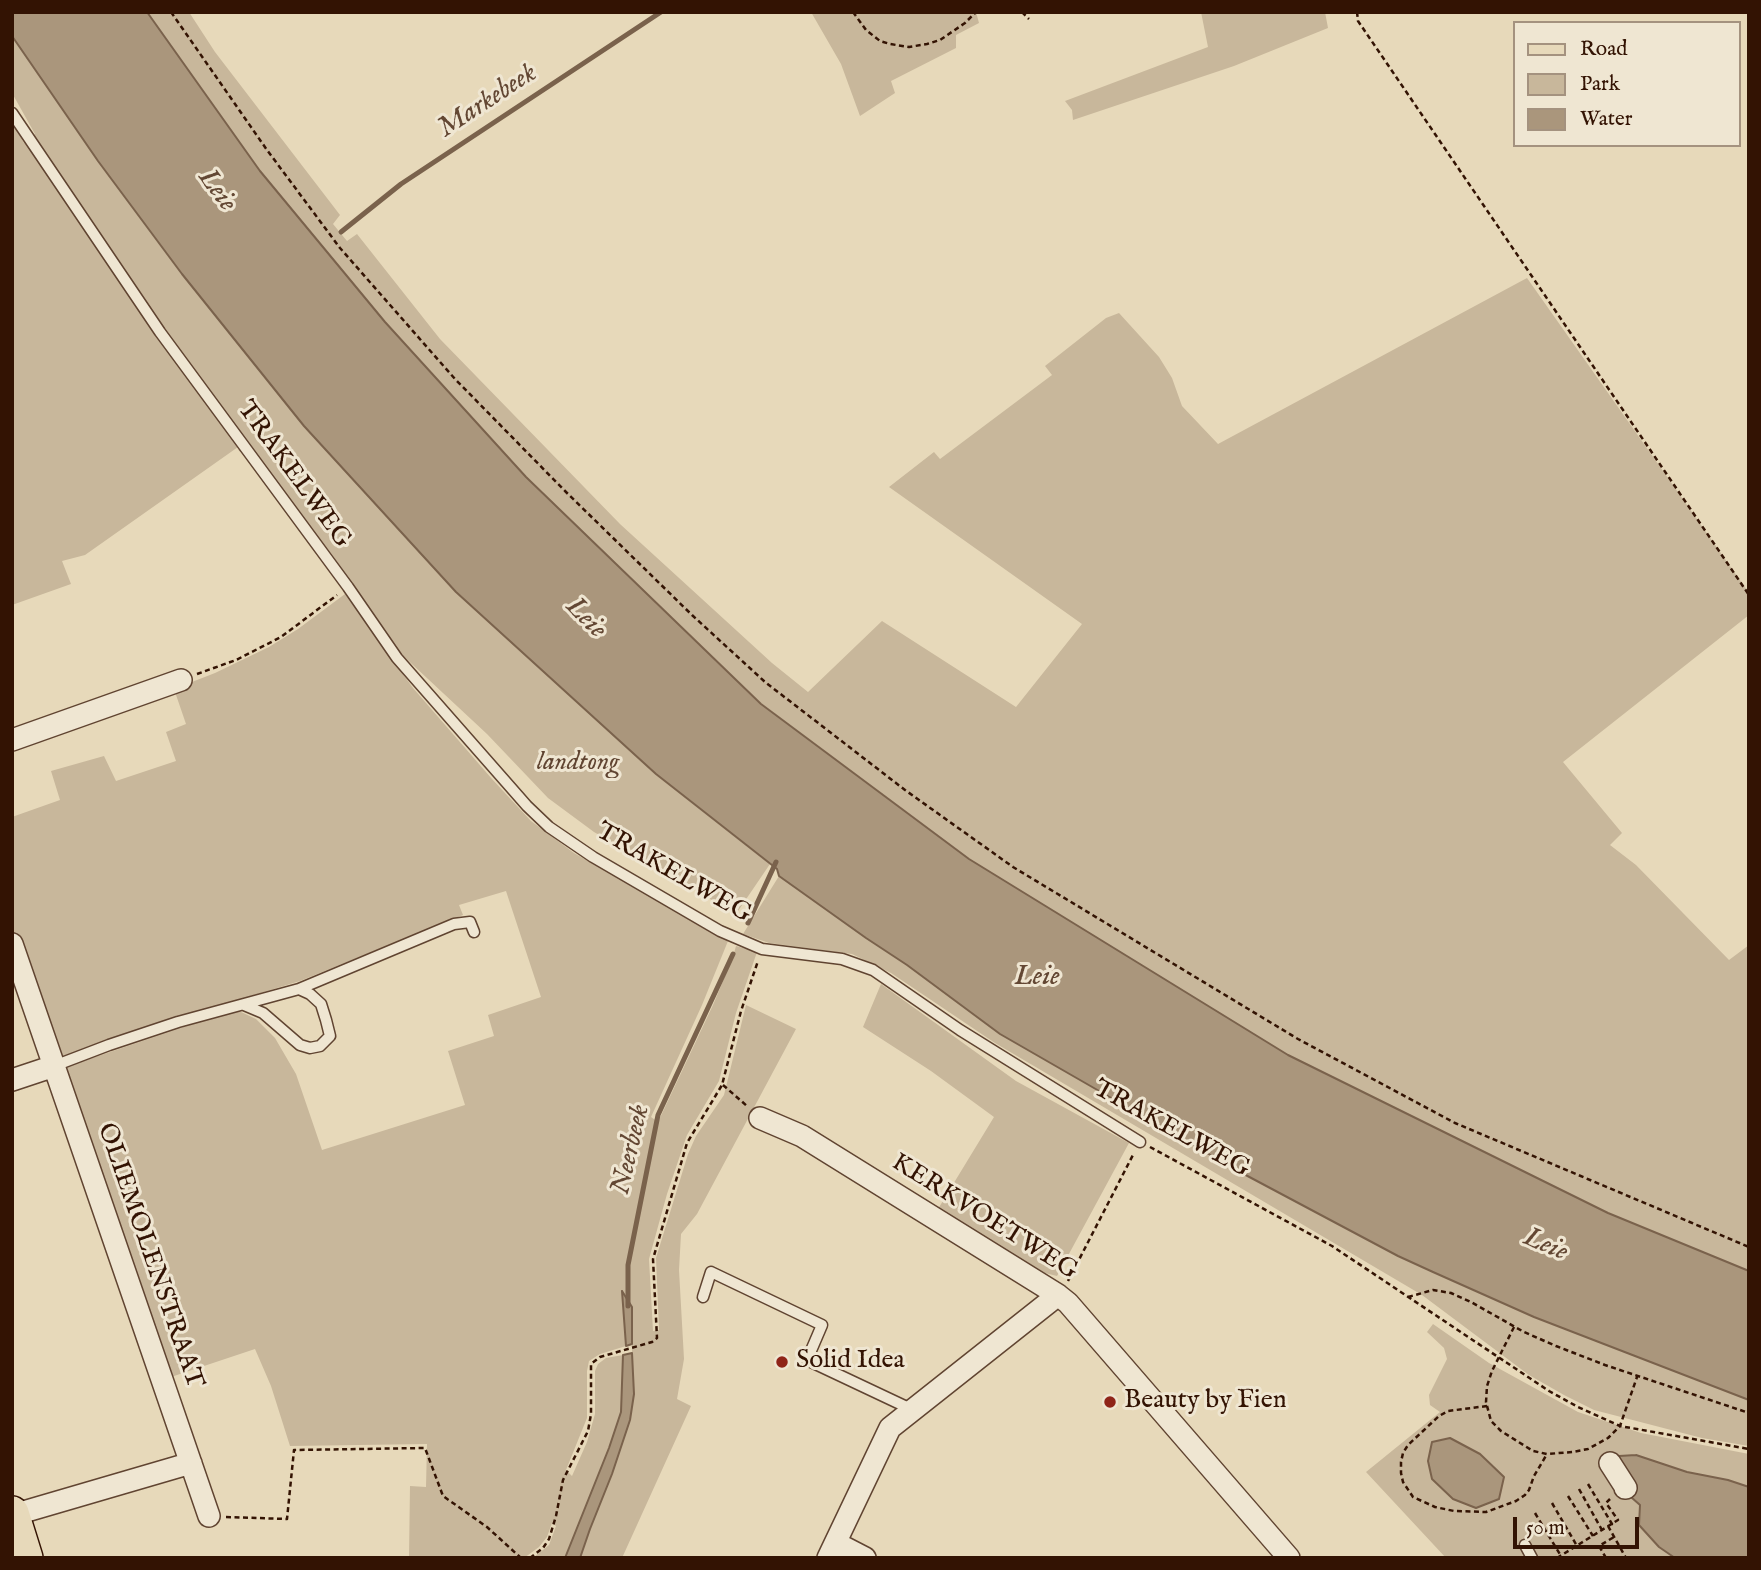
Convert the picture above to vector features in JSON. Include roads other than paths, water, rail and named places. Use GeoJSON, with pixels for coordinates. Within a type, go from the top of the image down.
{"type":"FeatureCollection","features":[{"type":"Feature","properties":{"kind":"street"},"geometry":{"type":"LineString","coordinates":[[12,740],[181,680]]}},
{"type":"Feature","properties":{"kind":"street","name":"OLIEMOLENSTRAAT"},"geometry":{"type":"LineString","coordinates":[[12,944],[209,1516]]}},
{"type":"Feature","properties":{"kind":"street"},"geometry":{"type":"LineString","coordinates":[[12,1080],[54,1066]]}},
{"type":"Feature","properties":{"kind":"street","name":"KERKVOETWEG"},"geometry":{"type":"LineString","coordinates":[[761,1118],[802,1136],[1058,1294],[1289,1558]]}},
{"type":"Feature","properties":{"kind":"street"},"geometry":{"type":"LineString","coordinates":[[865,1558],[832,1550],[890,1428],[1058,1294]]}},
{"type":"Feature","properties":{"kind":"street"},"geometry":{"type":"LineString","coordinates":[[17,1532],[191,1463]]}},
{"type":"Feature","properties":{"kind":"street"},"geometry":{"type":"LineString","coordinates":[[1610,1463],[1626,1488],[1617,1494]]}},
{"type":"Feature","properties":{"kind":"lane","name":"TRAKELWEG"},"geometry":{"type":"LineString","coordinates":[[12,113],[160,332],[348,587],[397,658],[527,806],[549,827],[593,857],[720,931],[762,948],[842,959],[873,970],[960,1030],[1140,1142]]}},
{"type":"Feature","properties":{"kind":"lane"},"geometry":{"type":"LineString","coordinates":[[54,1066],[166,1026],[299,989],[454,924],[470,922],[474,932]]}},
{"type":"Feature","properties":{"kind":"lane"},"geometry":{"type":"LineString","coordinates":[[244,1005],[263,1013],[300,1045],[310,1048],[320,1046],[330,1036],[327,1020],[321,1004],[299,989]]}},
{"type":"Feature","properties":{"kind":"lane"},"geometry":{"type":"LineString","coordinates":[[703,1297],[711,1272],[822,1325],[807,1360],[913,1410]]}},
{"type":"Feature","properties":{"kind":"lane"},"geometry":{"type":"LineString","coordinates":[[1525,1545],[1532,1558]]}},
{"type":"Feature","properties":{"kind":"water","name":"Leie"},"geometry":{"type":"Polygon","coordinates":[[[12,12],[147,12],[260,171],[385,322],[526,477],[761,704],[969,859],[1288,1055],[1608,1213],[1749,1271],[1749,1400],[1534,1317],[1433,1272],[1240,1172],[1000,1034],[779,876],[777,869],[656,774],[456,592],[304,426],[182,274],[98,161],[12,36],[12,12]]]}},
{"type":"Feature","properties":{"kind":"water"},"geometry":{"type":"Polygon","coordinates":[[[622,1291],[632,1307],[632,1344],[626,1346],[622,1291]]]}},
{"type":"Feature","properties":{"kind":"water"},"geometry":{"type":"Polygon","coordinates":[[[632,1353],[634,1394],[630,1420],[580,1558],[565,1558],[621,1412],[623,1355],[632,1353]]]}},
{"type":"Feature","properties":{"kind":"water"},"geometry":{"type":"Polygon","coordinates":[[[1450,1438],[1480,1454],[1504,1477],[1499,1499],[1476,1508],[1453,1499],[1432,1479],[1428,1461],[1432,1442],[1450,1438]]]}},
{"type":"Feature","properties":{"kind":"water"},"geometry":{"type":"Polygon","coordinates":[[[1636,1455],[1687,1472],[1749,1487],[1749,1558],[1675,1558],[1659,1547],[1639,1525],[1640,1505],[1623,1490],[1608,1464],[1619,1456],[1636,1455]]]}},
{"type":"Feature","properties":{"kind":"waterway","name":"Markebeek"},"geometry":{"type":"LineString","coordinates":[[341,232],[401,184],[661,12]]}},
{"type":"Feature","properties":{"kind":"waterway","name":"Neerbeek"},"geometry":{"type":"LineString","coordinates":[[748,923],[776,862]]}},
{"type":"Feature","properties":{"kind":"waterway","name":"Neerbeek"},"geometry":{"type":"LineString","coordinates":[[628,1306],[628,1265],[658,1115],[733,954]]}},
{"type":"Feature","properties":{"kind":"place","name":"Solid Idea"},"geometry":{"type":"Point","coordinates":[782,1362]}},
{"type":"Feature","properties":{"kind":"place","name":"Beauty by Fien"},"geometry":{"type":"Point","coordinates":[1110,1402]}},
{"type":"Feature","properties":{"kind":"park label","name":"landtong"},"geometry":{"type":"Point","coordinates":[578,764]}}]}
